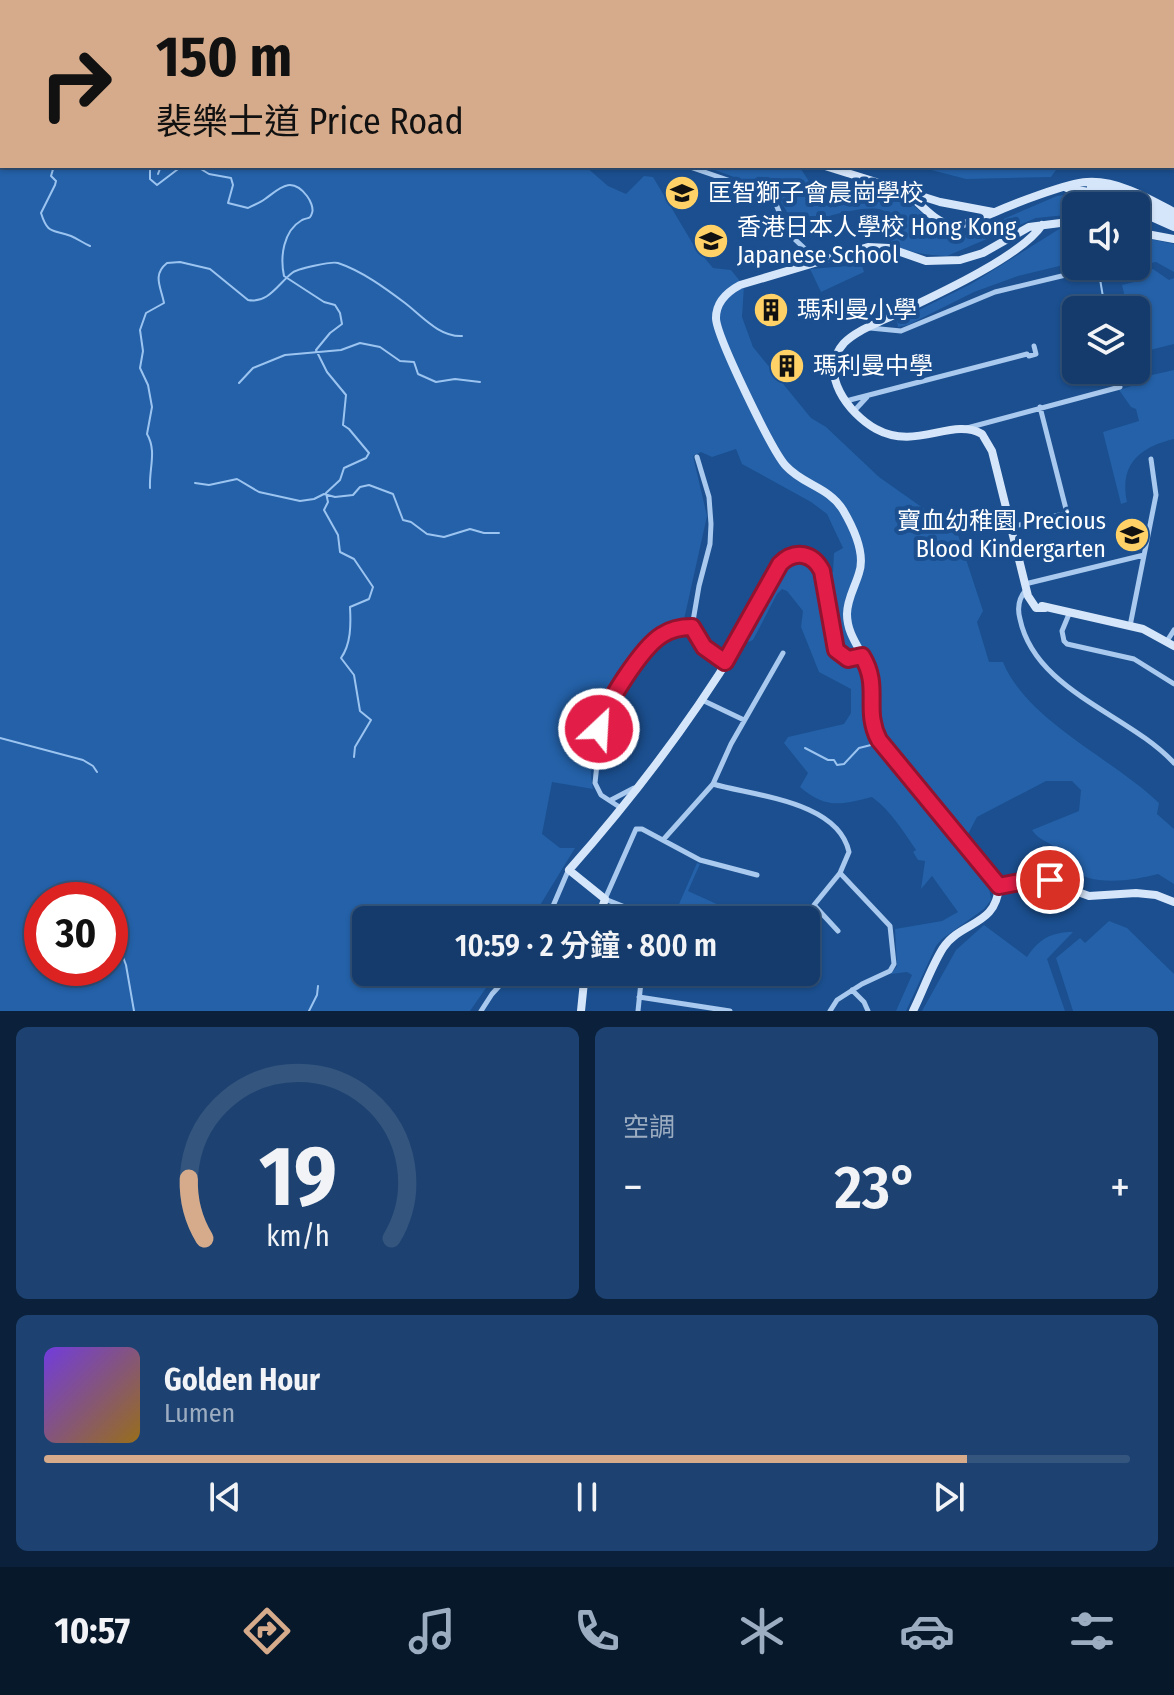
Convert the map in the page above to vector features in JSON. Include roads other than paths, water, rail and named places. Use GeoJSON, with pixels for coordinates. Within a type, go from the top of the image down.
{"type":"FeatureCollection","features":[{"type":"Feature","properties":{"kind":"main road"},"geometry":{"type":"LineString","coordinates":[[831,168],[940,202],[994,212]]}},
{"type":"Feature","properties":{"kind":"main road"},"geometry":{"type":"LineString","coordinates":[[907,193],[936,218],[950,225],[962,224],[1087,182],[1126,189],[1174,212]]}},
{"type":"Feature","properties":{"kind":"main road"},"geometry":{"type":"LineString","coordinates":[[1067,188],[1089,186],[1104,189],[1174,219]]}},
{"type":"Feature","properties":{"kind":"main road"},"geometry":{"type":"LineString","coordinates":[[1067,188],[1088,192]]}},
{"type":"Feature","properties":{"kind":"main road"},"geometry":{"type":"LineString","coordinates":[[936,218],[934,207],[940,202]]}},
{"type":"Feature","properties":{"kind":"main road"},"geometry":{"type":"LineString","coordinates":[[1150,216],[1174,227]]}},
{"type":"Feature","properties":{"kind":"main road"},"geometry":{"type":"LineString","coordinates":[[999,886],[879,740],[871,718],[873,681],[847,621],[848,603],[861,563],[850,523],[833,497],[795,475],[775,452],[719,334],[716,312],[721,300],[735,288],[862,248],[880,246],[926,261],[951,261],[975,256],[1018,232],[1062,223]]}},
{"type":"Feature","properties":{"kind":"main road"},"geometry":{"type":"LineString","coordinates":[[1042,225],[1025,245],[866,328],[843,345],[837,357],[835,375],[845,401],[877,430],[897,437],[925,437],[967,428],[979,432],[988,440],[1011,527],[1012,542],[1036,608],[1143,629],[1170,643]]}},
{"type":"Feature","properties":{"kind":"main road"},"geometry":{"type":"LineString","coordinates":[[1150,235],[1174,239]]}},
{"type":"Feature","properties":{"kind":"main road"},"geometry":{"type":"LineString","coordinates":[[603,906],[605,899],[569,870],[622,809],[700,699],[725,662],[780,564],[790,556],[799,554],[813,558],[822,571],[836,650],[848,659],[862,656]]}},
{"type":"Feature","properties":{"kind":"main road"},"geometry":{"type":"LineString","coordinates":[[999,886],[1050,880],[1100,897],[1144,893],[1174,902]]}},
{"type":"Feature","properties":{"kind":"main road"},"geometry":{"type":"LineString","coordinates":[[913,1011],[944,947],[958,933],[989,914],[996,902],[999,886]]}},
{"type":"Feature","properties":{"kind":"main road"},"geometry":{"type":"LineString","coordinates":[[581,1011],[584,986]]}},
{"type":"Feature","properties":{"kind":"street"},"geometry":{"type":"LineString","coordinates":[[693,168],[774,199],[787,232],[818,261]]}},
{"type":"Feature","properties":{"kind":"street"},"geometry":{"type":"LineString","coordinates":[[889,318],[896,330],[904,330],[989,294],[1062,277]]}},
{"type":"Feature","properties":{"kind":"street"},"geometry":{"type":"LineString","coordinates":[[866,328],[904,330]]}},
{"type":"Feature","properties":{"kind":"street"},"geometry":{"type":"LineString","coordinates":[[845,401],[1027,354]]}},
{"type":"Feature","properties":{"kind":"street"},"geometry":{"type":"LineString","coordinates":[[967,428],[1120,387]]}},
{"type":"Feature","properties":{"kind":"street"},"geometry":{"type":"LineString","coordinates":[[854,411],[871,394]]}},
{"type":"Feature","properties":{"kind":"street"},"geometry":{"type":"LineString","coordinates":[[1011,527],[1067,513],[1040,407]]}},
{"type":"Feature","properties":{"kind":"street"},"geometry":{"type":"LineString","coordinates":[[979,432],[988,421]]}},
{"type":"Feature","properties":{"kind":"street"},"geometry":{"type":"LineString","coordinates":[[697,457],[709,497],[711,524],[710,544],[692,627],[704,647],[725,662]]}},
{"type":"Feature","properties":{"kind":"street"},"geometry":{"type":"LineString","coordinates":[[1130,626],[1156,495],[1151,459]]}},
{"type":"Feature","properties":{"kind":"street"},"geometry":{"type":"LineString","coordinates":[[1144,555],[1026,587],[1019,603],[1019,613],[1024,634],[1040,660],[1069,688],[1152,743],[1174,763]]}},
{"type":"Feature","properties":{"kind":"street"},"geometry":{"type":"LineString","coordinates":[[1069,614],[1062,631],[1067,644],[1134,659],[1174,684]]}},
{"type":"Feature","properties":{"kind":"street"},"geometry":{"type":"LineString","coordinates":[[622,809],[599,792],[595,779],[599,729],[605,711],[656,640],[680,627],[692,627]]}},
{"type":"Feature","properties":{"kind":"street"},"geometry":{"type":"LineString","coordinates":[[1170,643],[1174,630]]}},
{"type":"Feature","properties":{"kind":"street"},"geometry":{"type":"LineString","coordinates":[[663,840],[713,784],[744,720],[783,653]]}},
{"type":"Feature","properties":{"kind":"street"},"geometry":{"type":"LineString","coordinates":[[700,699],[744,720]]}},
{"type":"Feature","properties":{"kind":"street"},"geometry":{"type":"LineString","coordinates":[[610,800],[640,783]]}},
{"type":"Feature","properties":{"kind":"street"},"geometry":{"type":"LineString","coordinates":[[713,784],[789,802],[821,816],[840,832],[847,844],[848,857],[840,873],[814,905],[838,931]]}},
{"type":"Feature","properties":{"kind":"street"},"geometry":{"type":"LineString","coordinates":[[622,906],[605,899],[634,831],[642,829],[706,863],[757,875]]}},
{"type":"Feature","properties":{"kind":"street"},"geometry":{"type":"LineString","coordinates":[[553,906],[569,870]]}},
{"type":"Feature","properties":{"kind":"street"},"geometry":{"type":"LineString","coordinates":[[830,1011],[835,1002],[852,990],[892,969],[893,939],[887,923],[840,873]]}},
{"type":"Feature","properties":{"kind":"street"},"geometry":{"type":"LineString","coordinates":[[481,1011],[499,986]]}},
{"type":"Feature","properties":{"kind":"street"},"geometry":{"type":"LineString","coordinates":[[638,1011],[640,986]]}},
{"type":"Feature","properties":{"kind":"street"},"geometry":{"type":"LineString","coordinates":[[852,990],[868,1011]]}},
{"type":"Feature","properties":{"kind":"street"},"geometry":{"type":"LineString","coordinates":[[639,997],[730,1011]]}},
{"type":"Feature","properties":{"kind":"waterway"},"geometry":{"type":"LineString","coordinates":[[53,168],[51,176],[56,181],[55,185],[41,213],[46,225],[90,246]]}},
{"type":"Feature","properties":{"kind":"waterway"},"geometry":{"type":"LineString","coordinates":[[150,168],[150,179],[157,185],[179,168]]}},
{"type":"Feature","properties":{"kind":"waterway"},"geometry":{"type":"LineString","coordinates":[[158,174],[160,168]]}},
{"type":"Feature","properties":{"kind":"waterway"},"geometry":{"type":"LineString","coordinates":[[199,168],[209,174],[231,178],[233,185],[228,203],[248,208],[290,185],[301,190],[312,206],[310,217],[296,225],[287,238],[282,261],[284,276],[324,302],[335,305],[340,313],[342,324],[316,350],[327,372],[346,395],[343,425],[369,453],[366,458],[344,468],[340,480],[326,493],[328,502],[324,510],[338,535],[340,552],[354,559],[373,587],[369,599],[350,607],[349,640],[341,658],[354,675],[360,711],[371,720],[355,747],[354,757]]}},
{"type":"Feature","properties":{"kind":"waterway"},"geometry":{"type":"LineString","coordinates":[[150,488],[152,453],[147,434],[152,407],[148,385],[140,368],[143,351],[140,330],[146,313],[164,303],[159,277],[167,263],[180,262],[210,269],[248,300],[267,296],[295,271],[338,263],[381,286],[438,329],[462,336]]}},
{"type":"Feature","properties":{"kind":"waterway"},"geometry":{"type":"LineString","coordinates":[[1100,280],[1103,296]]}},
{"type":"Feature","properties":{"kind":"waterway"},"geometry":{"type":"LineString","coordinates":[[239,383],[253,368],[285,355],[341,350],[360,343],[380,347],[400,361],[414,362],[418,374],[436,382],[455,379],[480,382]]}},
{"type":"Feature","properties":{"kind":"waterway"},"geometry":{"type":"LineString","coordinates":[[195,483],[209,485],[237,479],[259,492],[300,501],[324,494],[335,497],[353,495],[360,487],[369,485],[393,494],[403,520],[427,534],[444,537],[470,529],[499,533]]}},
{"type":"Feature","properties":{"kind":"waterway"},"geometry":{"type":"LineString","coordinates":[[0,738],[83,760],[97,772]]}},
{"type":"Feature","properties":{"kind":"waterway"},"geometry":{"type":"LineString","coordinates":[[805,748],[834,760],[837,765],[844,764],[859,748],[875,744]]}},
{"type":"Feature","properties":{"kind":"waterway"},"geometry":{"type":"LineString","coordinates":[[128,976],[134,1011]]}},
{"type":"Feature","properties":{"kind":"waterway"},"geometry":{"type":"LineString","coordinates":[[309,1011],[318,986]]}},
{"type":"Feature","properties":{"kind":"place","name":"匡智獅子會晨崗學校"},"geometry":{"type":"Point","coordinates":[682,193]}},
{"type":"Feature","properties":{"kind":"place","name":"香港日本人學校 Hong Kong Japanese School"},"geometry":{"type":"Point","coordinates":[711,241]}},
{"type":"Feature","properties":{"kind":"place","name":"瑪利曼小學"},"geometry":{"type":"Point","coordinates":[771,310]}},
{"type":"Feature","properties":{"kind":"place","name":"瑪利曼中學"},"geometry":{"type":"Point","coordinates":[787,366]}},
{"type":"Feature","properties":{"kind":"place","name":"寶血幼稚園 Precious Blood Kindergarten"},"geometry":{"type":"Point","coordinates":[1132,535]}}]}
